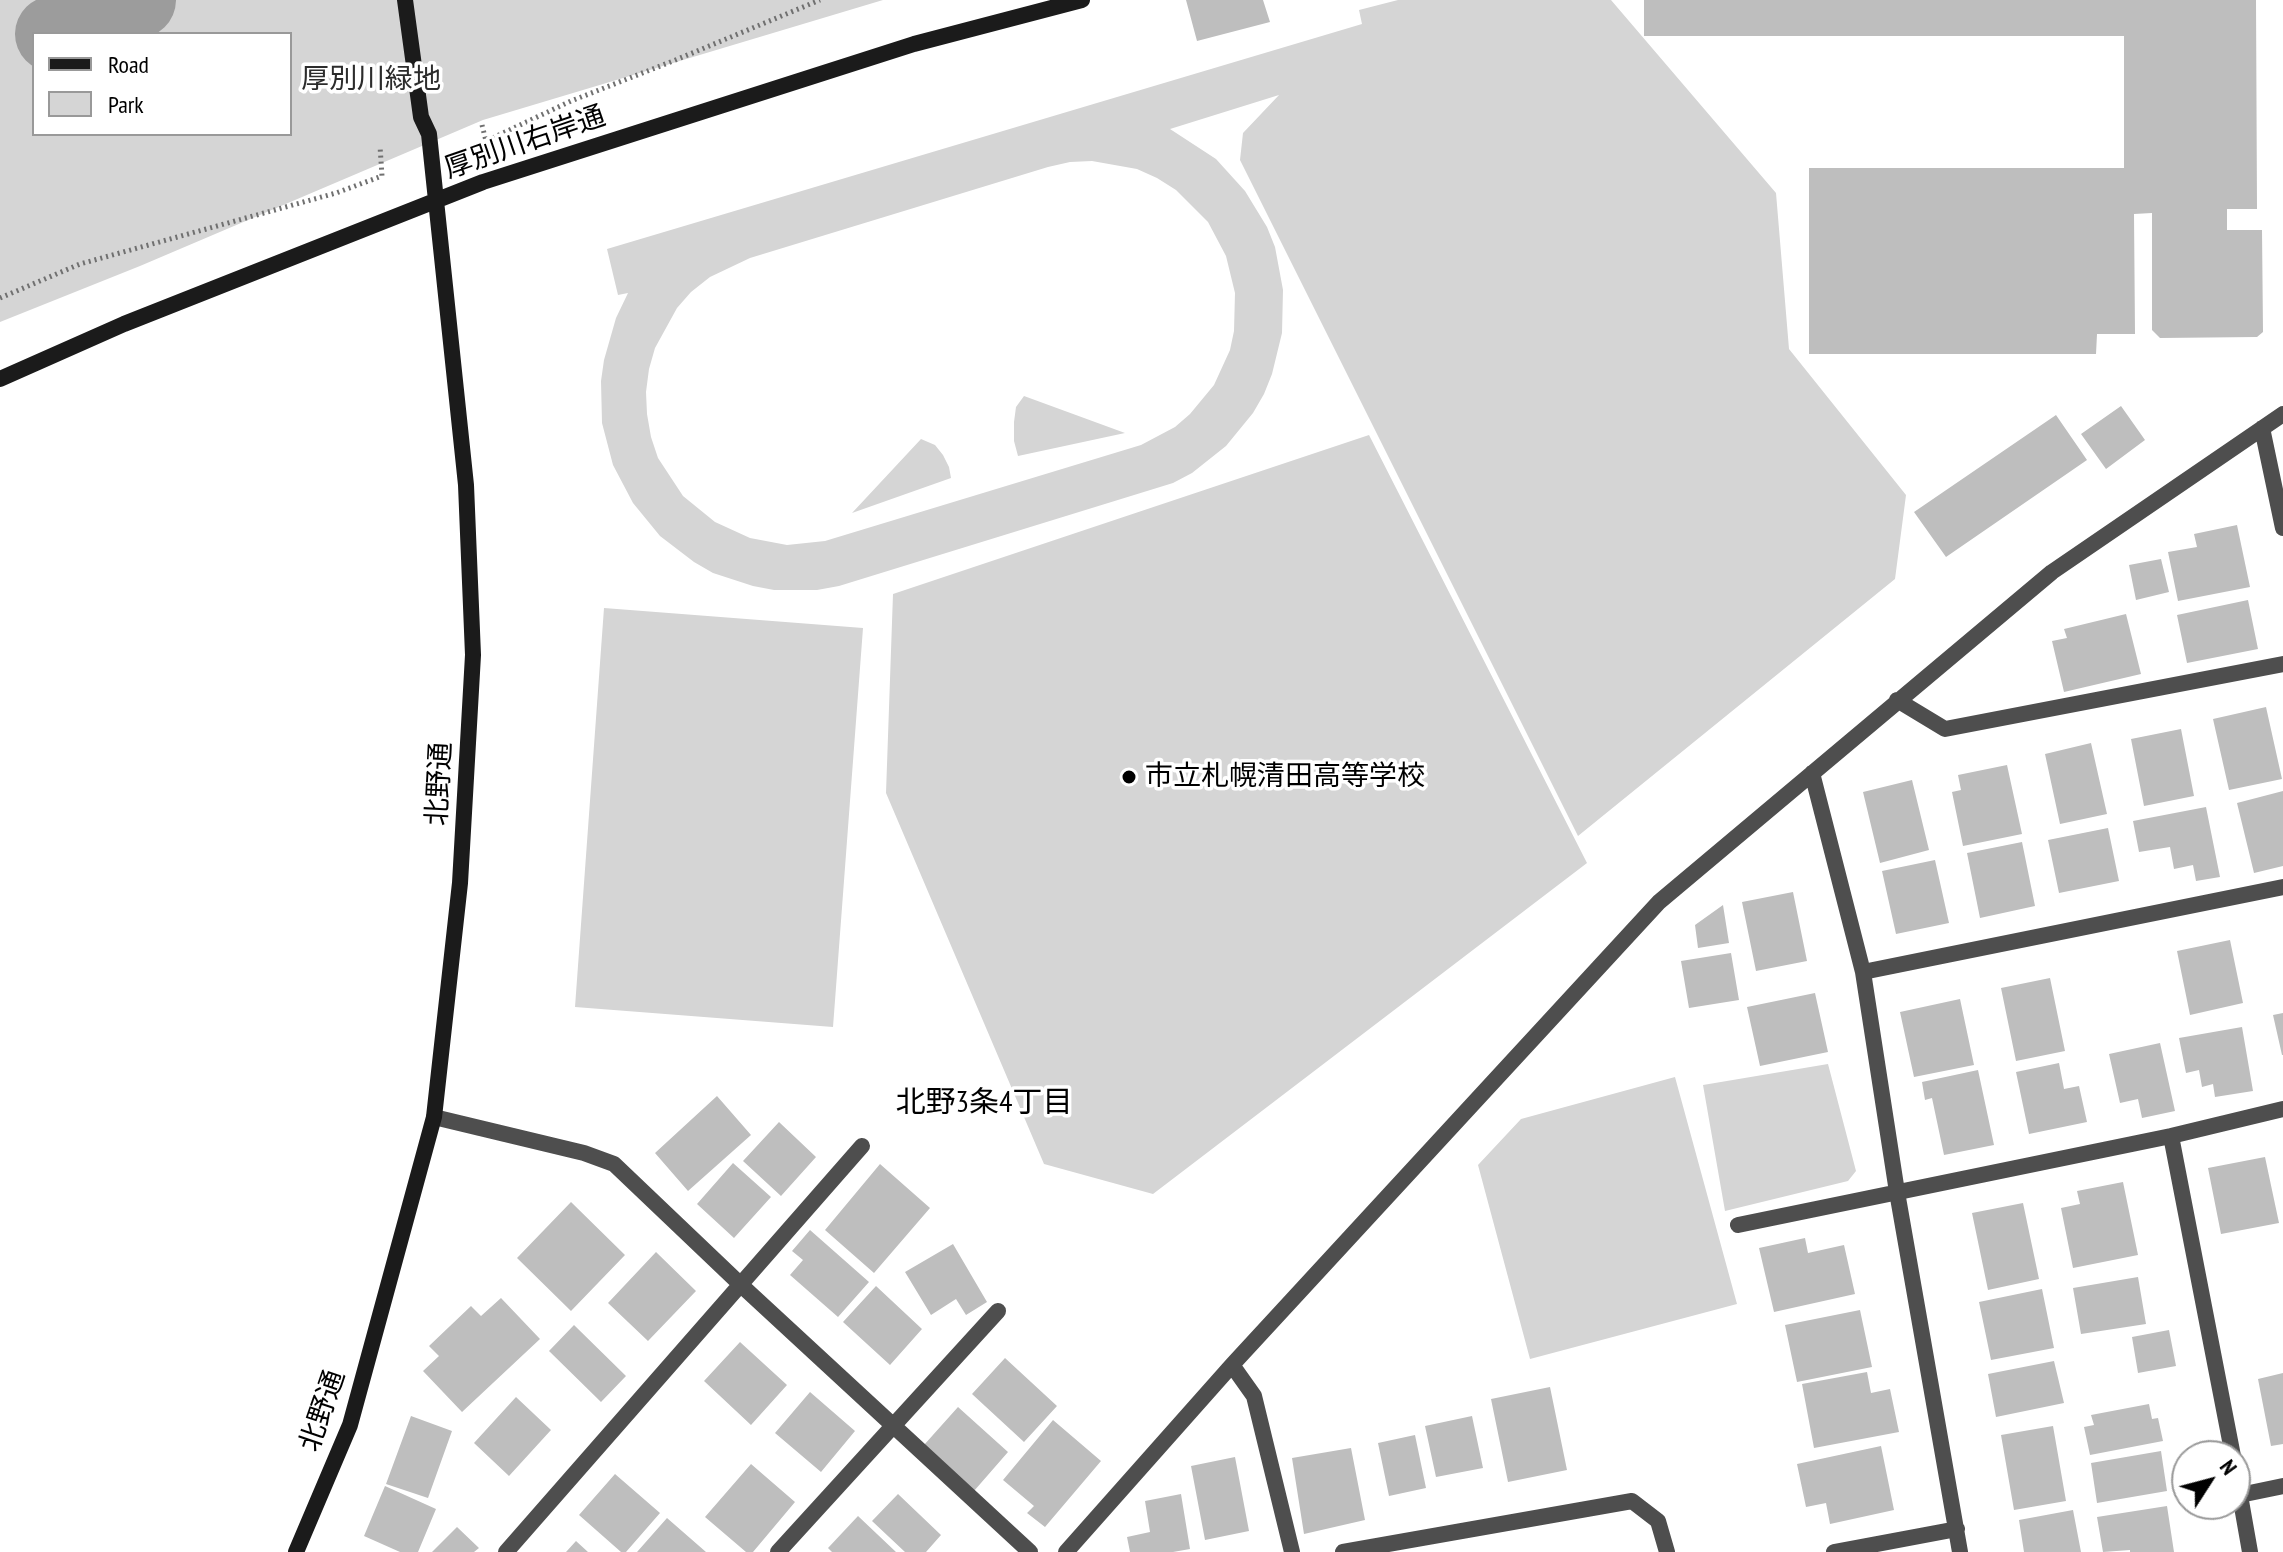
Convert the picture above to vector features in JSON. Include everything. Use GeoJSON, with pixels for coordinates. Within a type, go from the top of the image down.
{"type":"FeatureCollection","features":[{"type":"Feature","properties":{"kind":"street","name":"北野通"},"geometry":{"type":"LineString","coordinates":[[296,1552],[350,1425],[434,1117],[460,883],[473,655],[466,485],[429,134],[421,117],[405,0]]}},
{"type":"Feature","properties":{"kind":"street","name":"厚別川右岸通"},"geometry":{"type":"LineString","coordinates":[[0,379],[124,324],[483,182],[914,44],[1082,0]]}},
{"type":"Feature","properties":{"kind":"street"},"geometry":{"type":"LineString","coordinates":[[1066,1552],[1232,1365],[1659,902],[2052,572],[2283,414]]}},
{"type":"Feature","properties":{"kind":"street"},"geometry":{"type":"LineString","coordinates":[[2262,428],[2283,528]]}},
{"type":"Feature","properties":{"kind":"street"},"geometry":{"type":"LineString","coordinates":[[1897,700],[1945,729],[2283,664]]}},
{"type":"Feature","properties":{"kind":"street"},"geometry":{"type":"LineString","coordinates":[[1812,773],[1863,972],[1897,1192],[1960,1552]]}},
{"type":"Feature","properties":{"kind":"street"},"geometry":{"type":"LineString","coordinates":[[1863,972],[2283,887]]}},
{"type":"Feature","properties":{"kind":"street"},"geometry":{"type":"LineString","coordinates":[[1738,1225],[2171,1136],[2283,1109]]}},
{"type":"Feature","properties":{"kind":"street"},"geometry":{"type":"LineString","coordinates":[[434,1117],[584,1153],[614,1164],[1030,1552]]}},
{"type":"Feature","properties":{"kind":"street"},"geometry":{"type":"LineString","coordinates":[[2171,1136],[2230,1440]]}},
{"type":"Feature","properties":{"kind":"street"},"geometry":{"type":"LineString","coordinates":[[506,1552],[862,1146]]}},
{"type":"Feature","properties":{"kind":"street"},"geometry":{"type":"LineString","coordinates":[[778,1552],[998,1311]]}},
{"type":"Feature","properties":{"kind":"street"},"geometry":{"type":"LineString","coordinates":[[1232,1365],[1254,1396],[1292,1552]]}},
{"type":"Feature","properties":{"kind":"street"},"geometry":{"type":"LineString","coordinates":[[2251,1493],[2283,1486]]}},
{"type":"Feature","properties":{"kind":"street"},"geometry":{"type":"LineString","coordinates":[[1343,1552],[1632,1501],[1658,1521],[1667,1552]]}},
{"type":"Feature","properties":{"kind":"street"},"geometry":{"type":"LineString","coordinates":[[2244,1520],[2250,1552]]}},
{"type":"Feature","properties":{"kind":"street"},"geometry":{"type":"LineString","coordinates":[[1834,1552],[1957,1529]]}},
{"type":"Feature","properties":{"kind":"path"},"geometry":{"type":"LineString","coordinates":[[482,125],[486,141],[571,101],[820,0]]}},
{"type":"Feature","properties":{"kind":"path"},"geometry":{"type":"LineString","coordinates":[[0,298],[80,264],[336,193],[382,176],[380,146]]}},
{"type":"Feature","properties":{"kind":"green space","name":"厚別川緑地"},"geometry":{"type":"Polygon","coordinates":[[[0,0],[883,0],[483,120],[0,322],[0,0]]]}},
{"type":"Feature","properties":{"kind":"green space"},"geometry":{"type":"Polygon","coordinates":[[[1398,0],[1611,0],[1776,193],[1789,349],[1906,495],[1895,579],[1578,836],[1240,160],[1243,133],[1279,95],[1170,129],[1216,159],[1245,191],[1275,247],[1283,290],[1282,333],[1264,394],[1226,446],[1192,473],[1173,483],[839,586],[817,590],[774,590],[713,573],[660,536],[633,503],[613,465],[602,423],[604,360],[616,318],[628,293],[618,295],[607,249],[1362,24],[1359,10],[1398,0]],[[1092,161],[1048,167],[750,258],[710,277],[677,308],[655,348],[646,392],[651,437],[658,458],[683,496],[715,522],[750,538],[787,545],[825,541],[1141,445],[1175,427],[1214,385],[1230,350],[1235,293],[1226,256],[1208,222],[1176,190],[1137,169],[1092,161]]]}},
{"type":"Feature","properties":{"kind":"green space"},"geometry":{"type":"Polygon","coordinates":[[[1024,396],[1125,433],[1018,456],[1014,422],[1016,407],[1024,396]]]}},
{"type":"Feature","properties":{"kind":"green space"},"geometry":{"type":"Polygon","coordinates":[[[1369,435],[1587,863],[1153,1194],[1044,1164],[886,793],[893,594],[1369,435]]]}},
{"type":"Feature","properties":{"kind":"green space"},"geometry":{"type":"Polygon","coordinates":[[[921,439],[935,445],[943,455],[951,478],[852,513],[921,439]]]}},
{"type":"Feature","properties":{"kind":"green space"},"geometry":{"type":"Polygon","coordinates":[[[604,608],[863,628],[833,1027],[575,1007],[604,608]]]}},
{"type":"Feature","properties":{"kind":"green space"},"geometry":{"type":"Polygon","coordinates":[[[1828,1064],[1856,1171],[1848,1181],[1725,1211],[1703,1085],[1828,1064]]]}},
{"type":"Feature","properties":{"kind":"green space"},"geometry":{"type":"Polygon","coordinates":[[[1675,1077],[1737,1304],[1530,1359],[1478,1165],[1521,1119],[1675,1077]]]}},
{"type":"Feature","properties":{"kind":"building"},"geometry":{"type":"Polygon","coordinates":[[[1186,0],[1263,0],[1270,22],[1197,41],[1186,0]]]}},
{"type":"Feature","properties":{"kind":"building"},"geometry":{"type":"Polygon","coordinates":[[[1644,0],[2256,0],[2257,209],[2227,209],[2227,230],[2262,230],[2263,332],[2257,337],[2160,338],[2152,330],[2152,213],[2134,214],[2135,334],[2097,334],[2096,354],[1809,354],[1809,168],[2124,168],[2124,36],[1644,36],[1644,0]]]}},
{"type":"Feature","properties":{"kind":"building"},"geometry":{"type":"Polygon","coordinates":[[[2121,406],[2145,440],[2106,469],[2081,434],[2121,406]]]}},
{"type":"Feature","properties":{"kind":"building"},"geometry":{"type":"Polygon","coordinates":[[[2056,415],[2087,460],[1946,557],[1914,512],[2056,415]]]}},
{"type":"Feature","properties":{"kind":"building"},"geometry":{"type":"Polygon","coordinates":[[[2237,525],[2250,587],[2178,601],[2168,552],[2197,547],[2194,534],[2237,525]]]}},
{"type":"Feature","properties":{"kind":"building"},"geometry":{"type":"Polygon","coordinates":[[[2161,559],[2169,592],[2136,600],[2129,565],[2161,559]]]}},
{"type":"Feature","properties":{"kind":"building"},"geometry":{"type":"Polygon","coordinates":[[[2248,600],[2258,649],[2187,663],[2177,615],[2248,600]]]}},
{"type":"Feature","properties":{"kind":"building"},"geometry":{"type":"Polygon","coordinates":[[[2126,614],[2141,674],[2064,692],[2052,641],[2067,638],[2064,629],[2126,614]]]}},
{"type":"Feature","properties":{"kind":"building"},"geometry":{"type":"Polygon","coordinates":[[[2266,707],[2282,779],[2229,790],[2213,719],[2266,707]]]}},
{"type":"Feature","properties":{"kind":"building"},"geometry":{"type":"Polygon","coordinates":[[[2181,729],[2194,796],[2144,806],[2131,739],[2181,729]]]}},
{"type":"Feature","properties":{"kind":"building"},"geometry":{"type":"Polygon","coordinates":[[[2091,743],[2107,814],[2060,824],[2045,754],[2091,743]]]}},
{"type":"Feature","properties":{"kind":"building"},"geometry":{"type":"Polygon","coordinates":[[[2007,765],[2022,834],[1963,846],[1952,792],[1961,790],[1958,775],[2007,765]]]}},
{"type":"Feature","properties":{"kind":"building"},"geometry":{"type":"Polygon","coordinates":[[[1912,780],[1929,850],[1880,863],[1863,792],[1912,780]]]}},
{"type":"Feature","properties":{"kind":"building"},"geometry":{"type":"Polygon","coordinates":[[[2283,791],[2283,866],[2254,873],[2237,803],[2283,791]]]}},
{"type":"Feature","properties":{"kind":"building"},"geometry":{"type":"Polygon","coordinates":[[[2206,807],[2220,877],[2196,881],[2193,865],[2174,869],[2170,847],[2139,852],[2133,821],[2206,807]]]}},
{"type":"Feature","properties":{"kind":"building"},"geometry":{"type":"Polygon","coordinates":[[[2108,828],[2119,881],[2059,893],[2048,840],[2108,828]]]}},
{"type":"Feature","properties":{"kind":"building"},"geometry":{"type":"Polygon","coordinates":[[[2022,842],[2035,906],[1980,918],[1967,853],[2022,842]]]}},
{"type":"Feature","properties":{"kind":"building"},"geometry":{"type":"Polygon","coordinates":[[[1935,860],[1949,923],[1896,934],[1882,871],[1935,860]]]}},
{"type":"Feature","properties":{"kind":"building"},"geometry":{"type":"Polygon","coordinates":[[[1793,892],[1807,961],[1756,971],[1742,902],[1793,892]]]}},
{"type":"Feature","properties":{"kind":"building"},"geometry":{"type":"Polygon","coordinates":[[[1723,905],[1729,943],[1698,948],[1695,925],[1723,905]]]}},
{"type":"Feature","properties":{"kind":"building"},"geometry":{"type":"Polygon","coordinates":[[[2230,940],[2243,1003],[2190,1015],[2177,951],[2230,940]]]}},
{"type":"Feature","properties":{"kind":"building"},"geometry":{"type":"Polygon","coordinates":[[[1731,953],[1739,1000],[1689,1008],[1681,961],[1731,953]]]}},
{"type":"Feature","properties":{"kind":"building"},"geometry":{"type":"Polygon","coordinates":[[[2050,978],[2065,1051],[2016,1061],[2001,988],[2050,978]]]}},
{"type":"Feature","properties":{"kind":"building"},"geometry":{"type":"Polygon","coordinates":[[[1815,993],[1828,1052],[1760,1066],[1747,1007],[1815,993]]]}},
{"type":"Feature","properties":{"kind":"building"},"geometry":{"type":"Polygon","coordinates":[[[1960,999],[1974,1065],[1914,1077],[1900,1012],[1960,999]]]}},
{"type":"Feature","properties":{"kind":"building"},"geometry":{"type":"Polygon","coordinates":[[[2283,1013],[2283,1055],[2282,1055],[2273,1015],[2283,1013]]]}},
{"type":"Feature","properties":{"kind":"building"},"geometry":{"type":"Polygon","coordinates":[[[2242,1027],[2253,1091],[2215,1097],[2213,1084],[2202,1087],[2199,1070],[2186,1073],[2179,1038],[2242,1027]]]}},
{"type":"Feature","properties":{"kind":"building"},"geometry":{"type":"Polygon","coordinates":[[[2160,1043],[2175,1111],[2142,1118],[2138,1099],[2120,1103],[2109,1054],[2160,1043]]]}},
{"type":"Feature","properties":{"kind":"building"},"geometry":{"type":"Polygon","coordinates":[[[2059,1063],[2064,1089],[2079,1086],[2087,1122],[2029,1134],[2016,1072],[2059,1063]]]}},
{"type":"Feature","properties":{"kind":"building"},"geometry":{"type":"Polygon","coordinates":[[[1978,1070],[1994,1145],[1944,1155],[1932,1098],[1925,1100],[1922,1082],[1978,1070]]]}},
{"type":"Feature","properties":{"kind":"building"},"geometry":{"type":"Polygon","coordinates":[[[717,1096],[751,1135],[688,1191],[655,1153],[717,1096]]]}},
{"type":"Feature","properties":{"kind":"building"},"geometry":{"type":"Polygon","coordinates":[[[779,1122],[816,1157],[781,1196],[743,1161],[779,1122]]]}},
{"type":"Feature","properties":{"kind":"building"},"geometry":{"type":"Polygon","coordinates":[[[2265,1157],[2279,1223],[2221,1234],[2208,1168],[2265,1157]]]}},
{"type":"Feature","properties":{"kind":"building"},"geometry":{"type":"Polygon","coordinates":[[[733,1163],[771,1197],[734,1238],[697,1204],[733,1163]]]}},
{"type":"Feature","properties":{"kind":"building"},"geometry":{"type":"Polygon","coordinates":[[[880,1164],[930,1208],[874,1273],[825,1230],[880,1164]]]}},
{"type":"Feature","properties":{"kind":"building"},"geometry":{"type":"Polygon","coordinates":[[[2123,1182],[2138,1255],[2073,1268],[2061,1208],[2080,1204],[2077,1191],[2123,1182]]]}},
{"type":"Feature","properties":{"kind":"building"},"geometry":{"type":"Polygon","coordinates":[[[571,1202],[625,1255],[571,1311],[517,1258],[571,1202]]]}},
{"type":"Feature","properties":{"kind":"building"},"geometry":{"type":"Polygon","coordinates":[[[2023,1203],[2039,1279],[1988,1290],[1972,1213],[2023,1203]]]}},
{"type":"Feature","properties":{"kind":"building"},"geometry":{"type":"Polygon","coordinates":[[[810,1230],[869,1282],[838,1317],[790,1275],[803,1260],[792,1251],[810,1230]]]}},
{"type":"Feature","properties":{"kind":"building"},"geometry":{"type":"Polygon","coordinates":[[[1805,1238],[1808,1253],[1844,1245],[1855,1294],[1774,1312],[1759,1248],[1805,1238]]]}},
{"type":"Feature","properties":{"kind":"building"},"geometry":{"type":"Polygon","coordinates":[[[953,1244],[987,1302],[966,1315],[956,1299],[931,1315],[905,1272],[953,1244]]]}},
{"type":"Feature","properties":{"kind":"building"},"geometry":{"type":"Polygon","coordinates":[[[656,1252],[696,1291],[648,1341],[608,1303],[656,1252]]]}},
{"type":"Feature","properties":{"kind":"building"},"geometry":{"type":"Polygon","coordinates":[[[2138,1277],[2146,1324],[2081,1334],[2073,1288],[2138,1277]]]}},
{"type":"Feature","properties":{"kind":"building"},"geometry":{"type":"Polygon","coordinates":[[[876,1286],[922,1329],[890,1365],[843,1322],[876,1286]]]}},
{"type":"Feature","properties":{"kind":"building"},"geometry":{"type":"Polygon","coordinates":[[[2042,1289],[2054,1348],[1991,1360],[1979,1302],[2042,1289]]]}},
{"type":"Feature","properties":{"kind":"building"},"geometry":{"type":"Polygon","coordinates":[[[501,1298],[540,1339],[462,1412],[423,1371],[439,1356],[429,1346],[471,1306],[481,1316],[501,1298]]]}},
{"type":"Feature","properties":{"kind":"building"},"geometry":{"type":"Polygon","coordinates":[[[1860,1310],[1872,1367],[1797,1382],[1785,1325],[1860,1310]]]}},
{"type":"Feature","properties":{"kind":"building"},"geometry":{"type":"Polygon","coordinates":[[[574,1325],[626,1376],[601,1402],[549,1351],[574,1325]]]}},
{"type":"Feature","properties":{"kind":"building"},"geometry":{"type":"Polygon","coordinates":[[[2169,1330],[2176,1366],[2138,1373],[2132,1337],[2169,1330]]]}},
{"type":"Feature","properties":{"kind":"building"},"geometry":{"type":"Polygon","coordinates":[[[740,1342],[787,1385],[751,1425],[704,1381],[740,1342]]]}},
{"type":"Feature","properties":{"kind":"building"},"geometry":{"type":"Polygon","coordinates":[[[1005,1358],[1057,1406],[1024,1442],[972,1394],[1005,1358]]]}},
{"type":"Feature","properties":{"kind":"building"},"geometry":{"type":"Polygon","coordinates":[[[2054,1361],[2064,1403],[1996,1417],[1988,1374],[2054,1361]]]}},
{"type":"Feature","properties":{"kind":"building"},"geometry":{"type":"Polygon","coordinates":[[[1867,1372],[1871,1393],[1890,1389],[1899,1432],[1814,1448],[1802,1384],[1867,1372]]]}},
{"type":"Feature","properties":{"kind":"building"},"geometry":{"type":"Polygon","coordinates":[[[2283,1373],[2283,1444],[2271,1446],[2258,1379],[2283,1373]]]}},
{"type":"Feature","properties":{"kind":"building"},"geometry":{"type":"Polygon","coordinates":[[[1550,1387],[1567,1470],[1508,1482],[1491,1399],[1550,1387]]]}},
{"type":"Feature","properties":{"kind":"building"},"geometry":{"type":"Polygon","coordinates":[[[810,1392],[855,1431],[821,1472],[775,1433],[810,1392]]]}},
{"type":"Feature","properties":{"kind":"building"},"geometry":{"type":"Polygon","coordinates":[[[516,1397],[551,1430],[509,1476],[474,1443],[516,1397]]]}},
{"type":"Feature","properties":{"kind":"building"},"geometry":{"type":"Polygon","coordinates":[[[2149,1404],[2152,1419],[2158,1418],[2163,1441],[2090,1455],[2084,1427],[2094,1425],[2091,1415],[2149,1404]]]}},
{"type":"Feature","properties":{"kind":"building"},"geometry":{"type":"Polygon","coordinates":[[[958,1407],[1008,1452],[974,1491],[924,1445],[958,1407]]]}},
{"type":"Feature","properties":{"kind":"building"},"geometry":{"type":"Polygon","coordinates":[[[411,1416],[452,1431],[428,1498],[386,1484],[411,1416]]]}},
{"type":"Feature","properties":{"kind":"building"},"geometry":{"type":"Polygon","coordinates":[[[1472,1416],[1483,1468],[1436,1477],[1425,1426],[1472,1416]]]}},
{"type":"Feature","properties":{"kind":"building"},"geometry":{"type":"Polygon","coordinates":[[[1053,1420],[1101,1461],[1045,1527],[1027,1513],[1034,1506],[1003,1480],[1053,1420]]]}},
{"type":"Feature","properties":{"kind":"building"},"geometry":{"type":"Polygon","coordinates":[[[2053,1426],[2066,1501],[2014,1510],[2001,1435],[2053,1426]]]}},
{"type":"Feature","properties":{"kind":"building"},"geometry":{"type":"Polygon","coordinates":[[[1415,1435],[1426,1488],[1389,1496],[1378,1443],[1415,1435]]]}},
{"type":"Feature","properties":{"kind":"building"},"geometry":{"type":"Polygon","coordinates":[[[1881,1446],[1894,1510],[1830,1524],[1826,1503],[1806,1507],[1797,1464],[1881,1446]]]}},
{"type":"Feature","properties":{"kind":"building"},"geometry":{"type":"Polygon","coordinates":[[[1351,1448],[1365,1520],[1304,1534],[1292,1458],[1351,1448]]]}},
{"type":"Feature","properties":{"kind":"building"},"geometry":{"type":"Polygon","coordinates":[[[2161,1451],[2167,1491],[2097,1503],[2091,1463],[2161,1451]]]}},
{"type":"Feature","properties":{"kind":"building"},"geometry":{"type":"Polygon","coordinates":[[[1235,1457],[1249,1531],[1205,1540],[1191,1466],[1235,1457]]]}},
{"type":"Feature","properties":{"kind":"building"},"geometry":{"type":"Polygon","coordinates":[[[751,1464],[795,1502],[753,1552],[746,1552],[705,1517],[751,1464]]]}},
{"type":"Feature","properties":{"kind":"building"},"geometry":{"type":"Polygon","coordinates":[[[615,1474],[660,1513],[626,1552],[621,1552],[579,1515],[615,1474]]]}},
{"type":"Feature","properties":{"kind":"building"},"geometry":{"type":"Polygon","coordinates":[[[385,1486],[436,1509],[418,1552],[400,1552],[364,1536],[385,1486]]]}},
{"type":"Feature","properties":{"kind":"building"},"geometry":{"type":"Polygon","coordinates":[[[898,1494],[941,1535],[926,1552],[905,1552],[872,1521],[898,1494]]]}},
{"type":"Feature","properties":{"kind":"building"},"geometry":{"type":"Polygon","coordinates":[[[1181,1494],[1190,1549],[1130,1552],[1127,1537],[1150,1532],[1145,1501],[1181,1494]]]}},
{"type":"Feature","properties":{"kind":"building"},"geometry":{"type":"Polygon","coordinates":[[[2167,1506],[2174,1552],[2103,1552],[2097,1517],[2167,1506]]]}},
{"type":"Feature","properties":{"kind":"building"},"geometry":{"type":"Polygon","coordinates":[[[2073,1510],[2081,1552],[2024,1552],[2019,1520],[2073,1510]]]}},
{"type":"Feature","properties":{"kind":"building"},"geometry":{"type":"Polygon","coordinates":[[[858,1516],[896,1552],[832,1552],[828,1548],[858,1516]]]}},
{"type":"Feature","properties":{"kind":"building"},"geometry":{"type":"Polygon","coordinates":[[[667,1518],[706,1552],[637,1552],[667,1518]]]}},
{"type":"Feature","properties":{"kind":"building"},"geometry":{"type":"Polygon","coordinates":[[[457,1527],[479,1548],[474,1552],[432,1552],[457,1527]]]}},
{"type":"Feature","properties":{"kind":"building"},"geometry":{"type":"Polygon","coordinates":[[[576,1541],[588,1552],[566,1552],[576,1541]]]}},
{"type":"Feature","properties":{"kind":"waterway"},"geometry":{"type":"LineString","coordinates":[[58,32],[138,0]]}},
{"type":"Feature","properties":{"kind":"place","name":"市立札幌清田高等学校"},"geometry":{"type":"Point","coordinates":[1129,777]}},
{"type":"Feature","properties":{"kind":"district","name":"北野3条4丁目"},"geometry":{"type":"Point","coordinates":[984,1103]}}]}
